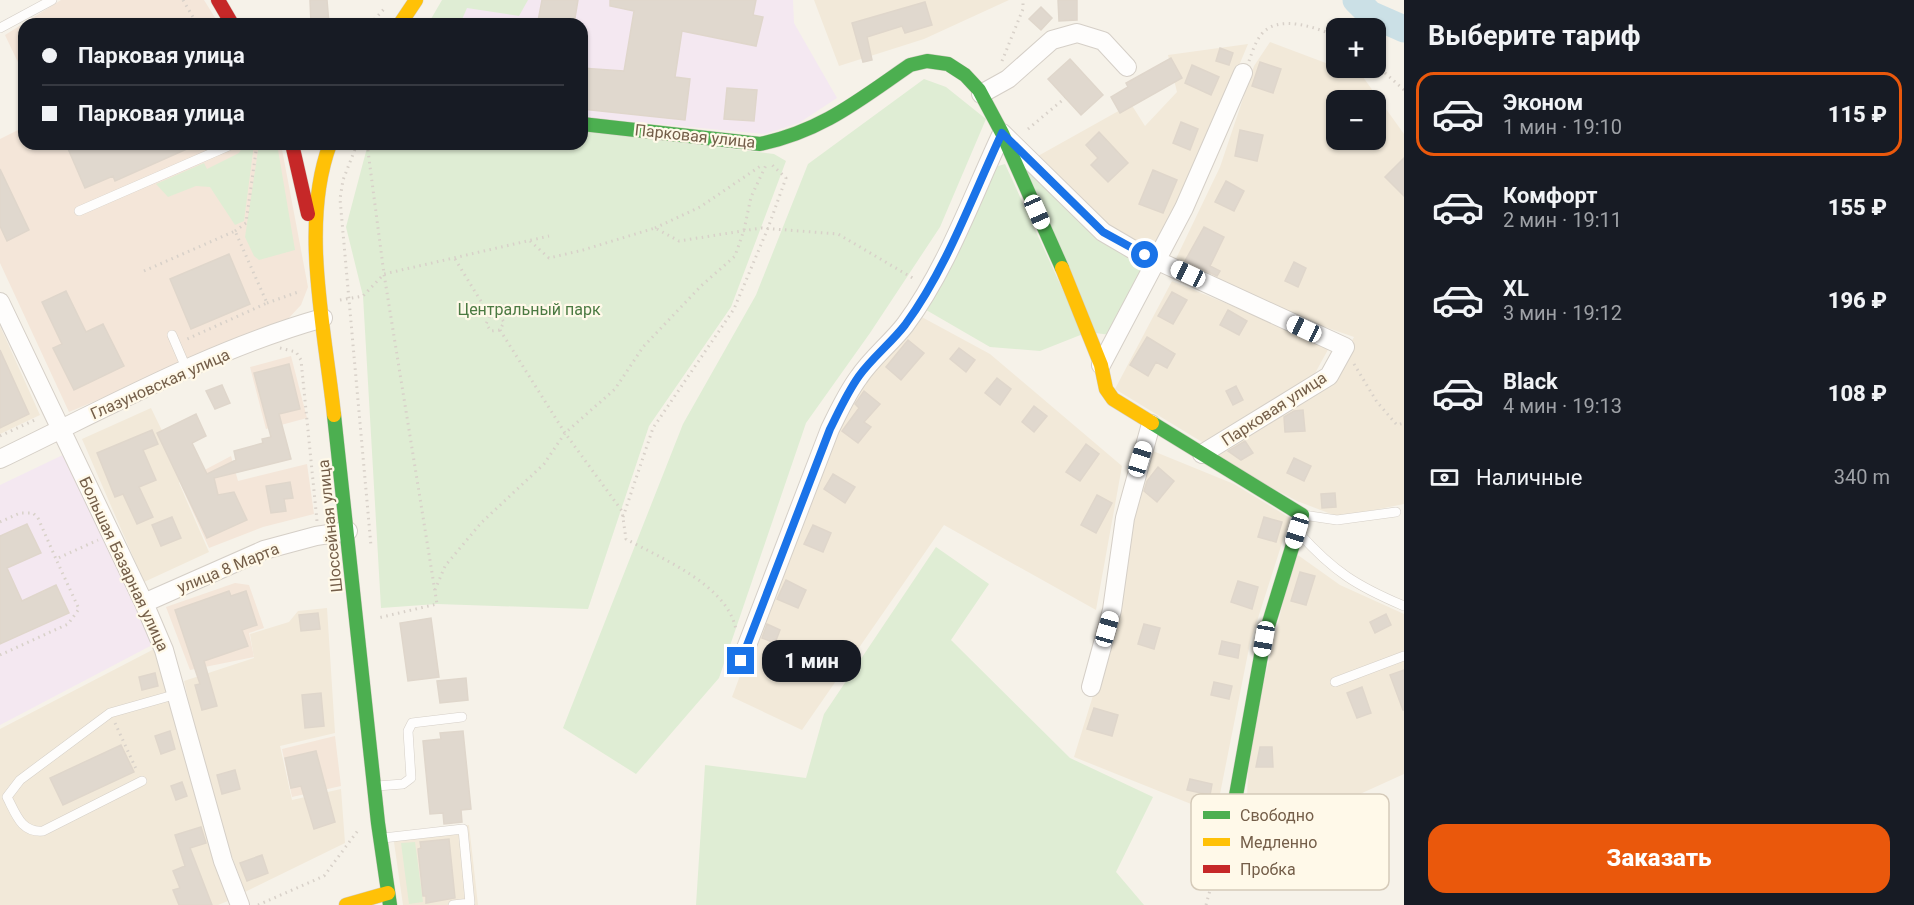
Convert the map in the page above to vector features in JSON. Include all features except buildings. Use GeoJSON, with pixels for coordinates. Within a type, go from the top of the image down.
{"type":"FeatureCollection","features":[{"type":"Feature","properties":{"kind":"street"},"geometry":{"type":"LineString","coordinates":[[218,0],[228,18]]}},
{"type":"Feature","properties":{"kind":"street"},"geometry":{"type":"LineString","coordinates":[[404,18],[416,0]]}},
{"type":"Feature","properties":{"kind":"street"},"geometry":{"type":"LineString","coordinates":[[981,94],[1008,79],[1052,40],[1077,33],[1103,41],[1127,67]]}},
{"type":"Feature","properties":{"kind":"street","name":"Парковая улица"},"geometry":{"type":"LineString","coordinates":[[588,125],[760,144],[789,138],[814,128],[910,65],[927,61],[948,64],[965,75],[981,94],[1002,133],[1081,311],[1101,365],[1106,389],[1113,399],[1302,515]]}},
{"type":"Feature","properties":{"kind":"street"},"geometry":{"type":"LineString","coordinates":[[1101,365],[1158,260],[1243,73]]}},
{"type":"Feature","properties":{"kind":"street"},"geometry":{"type":"LineString","coordinates":[[741,661],[830,429],[860,376],[904,325],[928,287],[959,228],[1002,133]]}},
{"type":"Feature","properties":{"kind":"street","name":"Парковая улица"},"geometry":{"type":"LineString","coordinates":[[1002,133],[1103,232],[1132,249],[1345,347],[1329,376],[1296,399],[1202,454]]}},
{"type":"Feature","properties":{"kind":"street"},"geometry":{"type":"LineString","coordinates":[[293,150],[315,248]]}},
{"type":"Feature","properties":{"kind":"street","name":"Шоссейная улица"},"geometry":{"type":"LineString","coordinates":[[328,150],[317,191],[315,248],[348,531],[378,823],[389,899]]}},
{"type":"Feature","properties":{"kind":"street","name":"Большая Базарная улица"},"geometry":{"type":"LineString","coordinates":[[0,302],[144,603],[164,650],[223,861],[240,905]]}},
{"type":"Feature","properties":{"kind":"street","name":"Глазуновская улица"},"geometry":{"type":"LineString","coordinates":[[0,459],[187,370],[292,327],[323,318]]}},
{"type":"Feature","properties":{"kind":"street"},"geometry":{"type":"LineString","coordinates":[[1091,687],[1112,610],[1125,518],[1151,424]]}},
{"type":"Feature","properties":{"kind":"street"},"geometry":{"type":"LineString","coordinates":[[1236,794],[1264,639],[1302,515]]}},
{"type":"Feature","properties":{"kind":"street","name":"улица 8 Марта"},"geometry":{"type":"LineString","coordinates":[[144,603],[264,550],[316,536],[348,531]]}},
{"type":"Feature","properties":{"kind":"street"},"geometry":{"type":"LineString","coordinates":[[346,905],[389,899]]}},
{"type":"Feature","properties":{"kind":"lane"},"geometry":{"type":"LineString","coordinates":[[19,18],[52,0]]}},
{"type":"Feature","properties":{"kind":"lane"},"geometry":{"type":"LineString","coordinates":[[0,28],[18,18]]}},
{"type":"Feature","properties":{"kind":"lane"},"geometry":{"type":"LineString","coordinates":[[79,211],[219,150]]}},
{"type":"Feature","properties":{"kind":"lane"},"geometry":{"type":"LineString","coordinates":[[174,340],[187,370]]}},
{"type":"Feature","properties":{"kind":"lane"},"geometry":{"type":"LineString","coordinates":[[1302,515],[1337,520],[1396,512]]}},
{"type":"Feature","properties":{"kind":"lane"},"geometry":{"type":"LineString","coordinates":[[1297,531],[1317,553],[1362,588],[1404,606]]}},
{"type":"Feature","properties":{"kind":"lane"},"geometry":{"type":"LineString","coordinates":[[1335,682],[1404,656]]}},
{"type":"Feature","properties":{"kind":"lane"},"geometry":{"type":"LineString","coordinates":[[142,781],[43,831],[28,830],[21,824],[8,797],[20,780],[110,713],[177,694]]}},
{"type":"Feature","properties":{"kind":"lane"},"geometry":{"type":"LineString","coordinates":[[374,786],[403,783],[411,778],[408,731],[412,723],[462,717]]}},
{"type":"Feature","properties":{"kind":"lane"},"geometry":{"type":"LineString","coordinates":[[381,838],[462,829],[470,903],[453,905]]}},
{"type":"Feature","properties":{"kind":"path"},"geometry":{"type":"LineString","coordinates":[[183,0],[194,18]]}},
{"type":"Feature","properties":{"kind":"path"},"geometry":{"type":"LineString","coordinates":[[376,18],[393,0]]}},
{"type":"Feature","properties":{"kind":"path"},"geometry":{"type":"LineString","coordinates":[[999,66],[1023,9],[1023,0]]}},
{"type":"Feature","properties":{"kind":"path"},"geometry":{"type":"LineString","coordinates":[[1243,73],[1261,33],[1273,27],[1287,23],[1326,32]]}},
{"type":"Feature","properties":{"kind":"path"},"geometry":{"type":"LineString","coordinates":[[1386,74],[1404,90]]}},
{"type":"Feature","properties":{"kind":"path"},"geometry":{"type":"LineString","coordinates":[[1028,129],[1065,98]]}},
{"type":"Feature","properties":{"kind":"path"},"geometry":{"type":"LineString","coordinates":[[144,271],[235,231],[246,223],[256,150]]}},
{"type":"Feature","properties":{"kind":"path"},"geometry":{"type":"LineString","coordinates":[[355,150],[343,180],[340,199],[344,261],[350,299],[363,296],[384,274],[549,237]]}},
{"type":"Feature","properties":{"kind":"path"},"geometry":{"type":"LineString","coordinates":[[368,150],[384,274],[437,604],[378,618]]}},
{"type":"Feature","properties":{"kind":"path"},"geometry":{"type":"LineString","coordinates":[[435,590],[445,566],[462,544],[544,464],[565,433],[615,389],[643,347],[701,286],[735,256],[744,230],[751,196],[768,160]]}},
{"type":"Feature","properties":{"kind":"path"},"geometry":{"type":"LineString","coordinates":[[623,517],[653,428],[734,309],[768,228],[786,178],[768,160]]}},
{"type":"Feature","properties":{"kind":"path"},"geometry":{"type":"LineString","coordinates":[[530,241],[549,258],[655,228],[700,207],[768,160]]}},
{"type":"Feature","properties":{"kind":"path"},"geometry":{"type":"LineString","coordinates":[[655,228],[679,241],[768,228],[838,234],[928,287]]}},
{"type":"Feature","properties":{"kind":"path"},"geometry":{"type":"LineString","coordinates":[[174,340],[267,303],[235,231]]}},
{"type":"Feature","properties":{"kind":"path"},"geometry":{"type":"LineString","coordinates":[[455,258],[490,316]]}},
{"type":"Feature","properties":{"kind":"path"},"geometry":{"type":"LineString","coordinates":[[490,316],[499,315],[504,322],[500,330]]}},
{"type":"Feature","properties":{"kind":"path"},"geometry":{"type":"LineString","coordinates":[[490,316],[486,324],[491,331],[500,330]]}},
{"type":"Feature","properties":{"kind":"path"},"geometry":{"type":"LineString","coordinates":[[500,330],[565,433],[622,511],[626,539],[711,588],[734,620],[741,661]]}},
{"type":"Feature","properties":{"kind":"path"},"geometry":{"type":"LineString","coordinates":[[278,347],[296,352],[301,360],[317,526]]}},
{"type":"Feature","properties":{"kind":"path"},"geometry":{"type":"LineString","coordinates":[[1345,347],[1377,402],[1397,425],[1404,423]]}},
{"type":"Feature","properties":{"kind":"path"},"geometry":{"type":"LineString","coordinates":[[0,436],[53,411]]}},
{"type":"Feature","properties":{"kind":"path"},"geometry":{"type":"LineString","coordinates":[[0,522],[20,513],[33,513],[38,518],[80,609],[68,624],[0,655]]}},
{"type":"Feature","properties":{"kind":"path"},"geometry":{"type":"LineString","coordinates":[[56,559],[106,536]]}},
{"type":"Feature","properties":{"kind":"path"},"geometry":{"type":"LineString","coordinates":[[110,713],[142,781]]}},
{"type":"Feature","properties":{"kind":"path"},"geometry":{"type":"LineString","coordinates":[[258,905],[324,876],[357,830],[378,823]]}},
{"type":"Feature","properties":{"kind":"path"},"geometry":{"type":"LineString","coordinates":[[1206,905],[1210,890]]}},
{"type":"Feature","properties":{"kind":"shaded area"},"geometry":{"type":"Polygon","coordinates":[[[61,0],[204,0],[215,18],[32,18],[61,0]]]}},
{"type":"Feature","properties":{"kind":"shaded area"},"geometry":{"type":"Polygon","coordinates":[[[449,0],[793,0],[794,23],[837,98],[799,123],[765,134],[588,118],[588,18],[436,18],[449,0]]]}},
{"type":"Feature","properties":{"kind":"shaded area"},"geometry":{"type":"Polygon","coordinates":[[[814,0],[1009,0],[924,39],[839,66],[814,0]]]}},
{"type":"Feature","properties":{"kind":"shaded area"},"geometry":{"type":"Polygon","coordinates":[[[18,27],[18,62],[5,35],[18,27]]]}},
{"type":"Feature","properties":{"kind":"shaded area"},"geometry":{"type":"Polygon","coordinates":[[[1270,42],[1326,63],[1326,78],[1364,78],[1372,90],[1326,90],[1326,150],[1386,150],[1386,109],[1404,134],[1404,504],[1339,517],[1297,501],[1210,455],[1332,379],[1354,337],[1261,305],[1173,265],[1220,167],[1254,66],[1270,42]]]}},
{"type":"Feature","properties":{"kind":"shaded area"},"geometry":{"type":"Polygon","coordinates":[[[1248,44],[1182,201],[1155,254],[1106,229],[1038,156],[1131,104],[1145,126],[1177,92],[1168,55],[1248,44]]]}},
{"type":"Feature","properties":{"kind":"shaded area"},"geometry":{"type":"Polygon","coordinates":[[[18,130],[18,150],[282,150],[308,287],[301,305],[286,321],[69,412],[0,263],[0,139],[18,130]]]}},
{"type":"Feature","properties":{"kind":"shaded area"},"geometry":{"type":"Polygon","coordinates":[[[1172,281],[1330,346],[1308,386],[1207,445],[1115,389],[1172,281]]]}},
{"type":"Feature","properties":{"kind":"shaded area"},"geometry":{"type":"Polygon","coordinates":[[[918,315],[990,354],[1122,466],[1096,610],[944,525],[802,730],[732,697],[833,429],[862,377],[918,315]]]}},
{"type":"Feature","properties":{"kind":"shaded area"},"geometry":{"type":"Polygon","coordinates":[[[0,326],[40,415],[0,434],[0,326]]]}},
{"type":"Feature","properties":{"kind":"shaded area"},"geometry":{"type":"Polygon","coordinates":[[[291,356],[307,418],[266,429],[250,367],[291,356]]]}},
{"type":"Feature","properties":{"kind":"shaded area"},"geometry":{"type":"Polygon","coordinates":[[[151,408],[184,476],[179,483],[209,552],[144,582],[82,439],[151,408]]]}},
{"type":"Feature","properties":{"kind":"shaded area"},"geometry":{"type":"Polygon","coordinates":[[[1153,451],[1234,484],[1290,518],[1250,643],[1220,794],[1191,794],[1191,804],[1074,757],[1121,605],[1129,518],[1153,451]]]}},
{"type":"Feature","properties":{"kind":"shaded area"},"geometry":{"type":"Polygon","coordinates":[[[67,453],[156,643],[0,725],[0,485],[67,453]]]}},
{"type":"Feature","properties":{"kind":"shaded area"},"geometry":{"type":"Polygon","coordinates":[[[231,456],[238,481],[307,464],[314,514],[263,527],[209,548],[180,483],[231,456]]]}},
{"type":"Feature","properties":{"kind":"shaded area"},"geometry":{"type":"Polygon","coordinates":[[[1295,553],[1340,585],[1404,614],[1404,774],[1360,794],[1247,794],[1249,743],[1295,553]]]}},
{"type":"Feature","properties":{"kind":"shaded area"},"geometry":{"type":"Polygon","coordinates":[[[235,583],[249,585],[264,628],[249,633],[254,657],[190,670],[166,607],[235,583]]]}},
{"type":"Feature","properties":{"kind":"shaded area"},"geometry":{"type":"Polygon","coordinates":[[[327,608],[335,733],[280,746],[292,800],[341,789],[345,843],[245,892],[210,796],[184,681],[254,658],[250,634],[289,622],[298,611],[327,608]]]}},
{"type":"Feature","properties":{"kind":"shaded area"},"geometry":{"type":"Polygon","coordinates":[[[158,647],[228,901],[218,905],[0,905],[0,729],[158,647]]]}},
{"type":"Feature","properties":{"kind":"shaded area"},"geometry":{"type":"Polygon","coordinates":[[[335,736],[341,786],[292,797],[282,749],[335,736]]]}},
{"type":"Feature","properties":{"kind":"shaded area"},"geometry":{"type":"Polygon","coordinates":[[[469,825],[478,905],[403,905],[393,835],[469,825]]]}},
{"type":"Feature","properties":{"kind":"green space"},"geometry":{"type":"Polygon","coordinates":[[[442,0],[528,0],[519,16],[467,8],[463,18],[432,18],[442,0]]]}},
{"type":"Feature","properties":{"kind":"green space"},"geometry":{"type":"Polygon","coordinates":[[[924,79],[946,87],[986,119],[940,227],[870,333],[806,423],[719,678],[636,774],[563,728],[683,424],[756,295],[808,164],[924,79]]]}},
{"type":"Feature","properties":{"kind":"green space","name":"Центральный парк"},"geometry":{"type":"Polygon","coordinates":[[[588,132],[774,154],[786,161],[731,307],[649,426],[588,609],[437,604],[381,608],[363,296],[346,227],[366,150],[588,150],[588,132]]]}},
{"type":"Feature","properties":{"kind":"green space"},"geometry":{"type":"Polygon","coordinates":[[[241,150],[253,150],[244,221],[235,225],[210,187],[196,186],[168,197],[156,184],[204,163],[207,169],[241,150]]]}},
{"type":"Feature","properties":{"kind":"green space"},"geometry":{"type":"Polygon","coordinates":[[[258,150],[278,150],[295,250],[259,260],[254,256],[245,237],[258,150]]]}},
{"type":"Feature","properties":{"kind":"green space"},"geometry":{"type":"Polygon","coordinates":[[[1021,162],[1152,263],[1111,335],[1095,333],[1021,162]]]}},
{"type":"Feature","properties":{"kind":"green space"},"geometry":{"type":"Polygon","coordinates":[[[1005,164],[1083,334],[1040,351],[990,347],[921,307],[988,169],[1005,164]]]}},
{"type":"Feature","properties":{"kind":"green space"},"geometry":{"type":"Polygon","coordinates":[[[936,547],[989,584],[951,640],[1070,758],[1153,797],[1116,872],[1144,905],[696,905],[705,765],[806,778],[824,714],[936,547]]]}},
{"type":"Feature","properties":{"kind":"green space"},"geometry":{"type":"Polygon","coordinates":[[[415,842],[423,902],[409,904],[401,843],[415,842]]]}},
{"type":"Feature","properties":{"kind":"waterway"},"geometry":{"type":"LineString","coordinates":[[1356,0],[1370,14],[1404,29]]}},
{"type":"Feature","properties":{"kind":"traffic: fast"},"geometry":{"type":"LineString","coordinates":[[588,125],[760,144],[821,123],[910,65],[927,61],[948,64],[965,75],[979,90],[1002,133],[1062,268]]}},
{"type":"Feature","properties":{"kind":"traffic: fast"},"geometry":{"type":"LineString","coordinates":[[334,415],[378,823],[390,905]]}},
{"type":"Feature","properties":{"kind":"traffic: fast"},"geometry":{"type":"LineString","coordinates":[[1152,423],[1302,515],[1264,639],[1236,794]]}},
{"type":"Feature","properties":{"kind":"traffic: slow"},"geometry":{"type":"LineString","coordinates":[[404,18],[416,0]]}},
{"type":"Feature","properties":{"kind":"traffic: slow"},"geometry":{"type":"LineString","coordinates":[[328,150],[321,175],[316,243],[317,278],[334,415]]}},
{"type":"Feature","properties":{"kind":"traffic: slow"},"geometry":{"type":"LineString","coordinates":[[1062,268],[1101,365],[1106,389],[1113,399],[1152,423]]}},
{"type":"Feature","properties":{"kind":"traffic: slow"},"geometry":{"type":"LineString","coordinates":[[346,905],[388,893]]}},
{"type":"Feature","properties":{"kind":"traffic: jam"},"geometry":{"type":"LineString","coordinates":[[218,0],[228,18]]}},
{"type":"Feature","properties":{"kind":"traffic: jam"},"geometry":{"type":"LineString","coordinates":[[293,150],[308,214]]}},
{"type":"Feature","properties":{"kind":"route"},"geometry":{"type":"LineString","coordinates":[[741,661],[830,429],[860,376],[904,325],[928,287],[959,228],[1002,133],[1103,232],[1145,255]]}}]}
